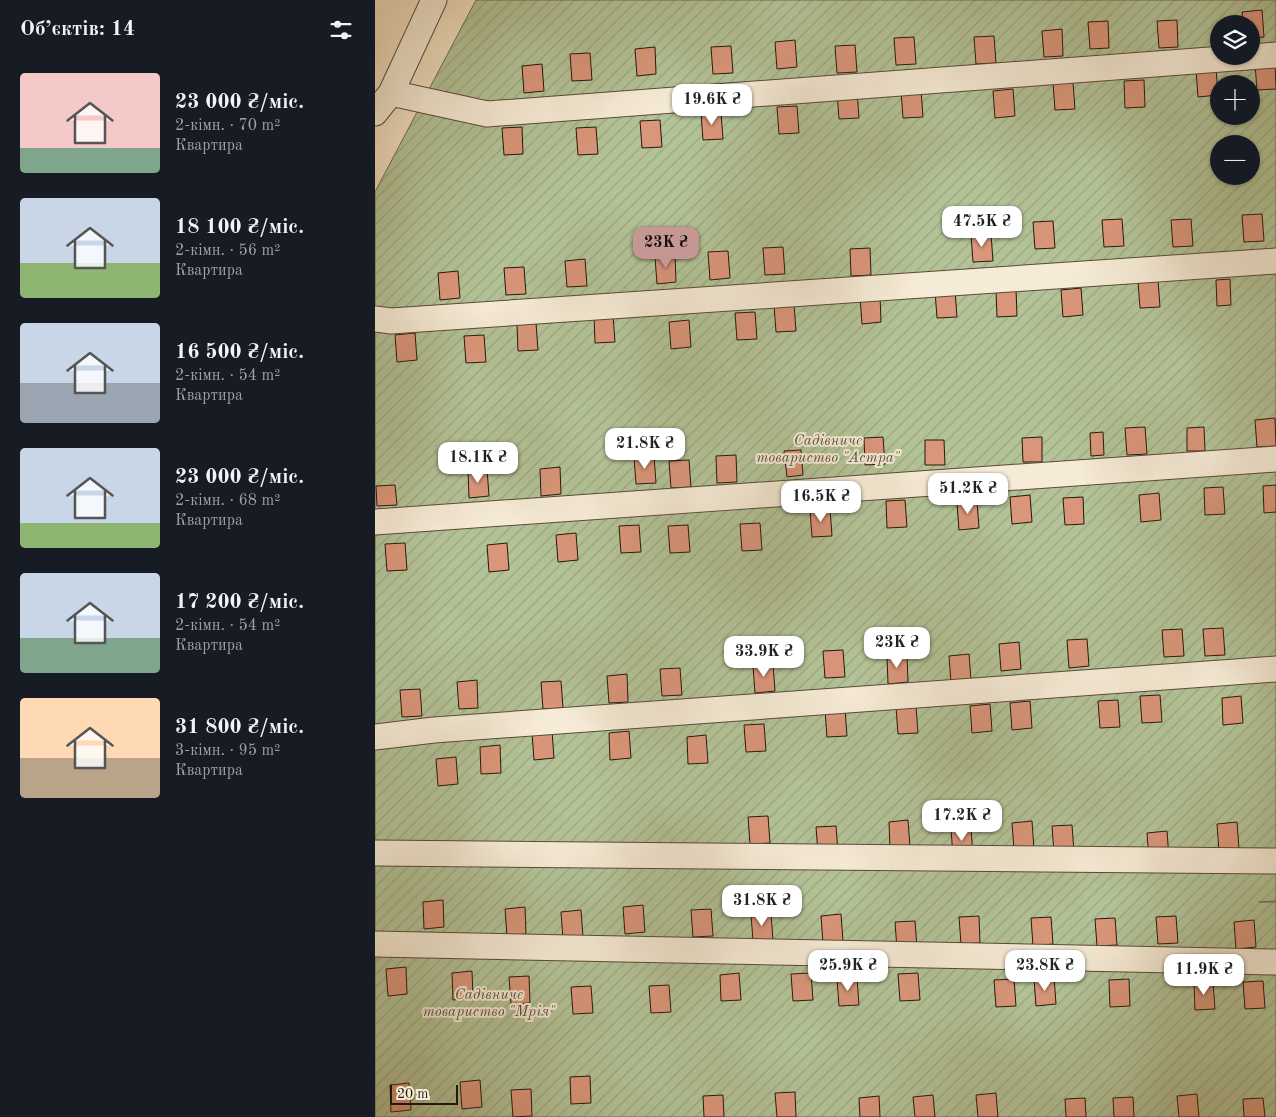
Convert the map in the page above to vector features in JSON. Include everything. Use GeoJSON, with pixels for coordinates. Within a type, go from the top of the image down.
{"type":"FeatureCollection","features":[{"type":"Feature","properties":{"kind":"street"},"geometry":{"type":"LineString","coordinates":[[375,113],[391,93],[434,0]]}},
{"type":"Feature","properties":{"kind":"street"},"geometry":{"type":"LineString","coordinates":[[391,93],[487,114],[1276,55]]}},
{"type":"Feature","properties":{"kind":"street"},"geometry":{"type":"LineString","coordinates":[[375,319],[391,321],[1276,261]]}},
{"type":"Feature","properties":{"kind":"street"},"geometry":{"type":"LineString","coordinates":[[375,522],[1276,459]]}},
{"type":"Feature","properties":{"kind":"street"},"geometry":{"type":"LineString","coordinates":[[375,737],[464,728],[1276,670]]}},
{"type":"Feature","properties":{"kind":"street"},"geometry":{"type":"LineString","coordinates":[[375,853],[1276,861]]}},
{"type":"Feature","properties":{"kind":"street"},"geometry":{"type":"LineString","coordinates":[[375,944],[1276,962]]}},
{"type":"Feature","properties":{"kind":"green space","name":"Садівниче товариство \"Астра\""},"geometry":{"type":"Polygon","coordinates":[[[476,0],[1276,0],[1276,901],[1259,902],[1276,902],[1276,1117],[375,1117],[375,192],[476,0]]]}},
{"type":"Feature","properties":{"kind":"building"},"geometry":{"type":"Polygon","coordinates":[[[1262,10],[1264,37],[1260,37],[1260,15],[1242,15],[1242,12],[1262,10]]]}},
{"type":"Feature","properties":{"kind":"building"},"geometry":{"type":"Polygon","coordinates":[[[1177,20],[1178,47],[1159,48],[1157,21],[1177,20]]]}},
{"type":"Feature","properties":{"kind":"building"},"geometry":{"type":"Polygon","coordinates":[[[1108,21],[1109,48],[1090,49],[1088,22],[1108,21]]]}},
{"type":"Feature","properties":{"kind":"building"},"geometry":{"type":"Polygon","coordinates":[[[1062,29],[1063,56],[1044,57],[1042,31],[1062,29]]]}},
{"type":"Feature","properties":{"kind":"building"},"geometry":{"type":"Polygon","coordinates":[[[994,36],[996,63],[976,64],[974,37],[994,36]]]}},
{"type":"Feature","properties":{"kind":"building"},"geometry":{"type":"Polygon","coordinates":[[[914,37],[916,64],[896,65],[894,38],[914,37]]]}},
{"type":"Feature","properties":{"kind":"building"},"geometry":{"type":"Polygon","coordinates":[[[795,40],[797,67],[777,69],[775,42],[795,40]]]}},
{"type":"Feature","properties":{"kind":"building"},"geometry":{"type":"Polygon","coordinates":[[[855,45],[857,72],[837,73],[835,46],[855,45]]]}},
{"type":"Feature","properties":{"kind":"building"},"geometry":{"type":"Polygon","coordinates":[[[731,46],[733,73],[713,74],[711,47],[731,46]]]}},
{"type":"Feature","properties":{"kind":"building"},"geometry":{"type":"Polygon","coordinates":[[[655,47],[656,74],[637,76],[635,49],[655,47]]]}},
{"type":"Feature","properties":{"kind":"building"},"geometry":{"type":"Polygon","coordinates":[[[590,53],[592,80],[572,81],[570,54],[590,53]]]}},
{"type":"Feature","properties":{"kind":"building"},"geometry":{"type":"Polygon","coordinates":[[[1275,62],[1276,89],[1260,90],[1260,75],[1256,75],[1255,65],[1275,62]]]}},
{"type":"Feature","properties":{"kind":"building"},"geometry":{"type":"Polygon","coordinates":[[[542,64],[544,91],[524,93],[522,66],[542,64]]]}},
{"type":"Feature","properties":{"kind":"building"},"geometry":{"type":"Polygon","coordinates":[[[1216,68],[1217,75],[1210,75],[1210,96],[1198,97],[1196,70],[1216,68]]]}},
{"type":"Feature","properties":{"kind":"building"},"geometry":{"type":"Polygon","coordinates":[[[1144,80],[1145,107],[1125,108],[1124,81],[1144,80]]]}},
{"type":"Feature","properties":{"kind":"building"},"geometry":{"type":"Polygon","coordinates":[[[1073,82],[1075,109],[1055,110],[1053,83],[1073,82]]]}},
{"type":"Feature","properties":{"kind":"building"},"geometry":{"type":"Polygon","coordinates":[[[1013,89],[1015,116],[995,118],[993,91],[1013,89]]]}},
{"type":"Feature","properties":{"kind":"building"},"geometry":{"type":"Polygon","coordinates":[[[921,90],[923,117],[903,118],[901,91],[921,90]]]}},
{"type":"Feature","properties":{"kind":"building"},"geometry":{"type":"Polygon","coordinates":[[[857,91],[859,118],[839,119],[837,92],[857,91]]]}},
{"type":"Feature","properties":{"kind":"building"},"geometry":{"type":"Polygon","coordinates":[[[797,106],[799,133],[779,134],[777,107],[797,106]]]}},
{"type":"Feature","properties":{"kind":"building"},"geometry":{"type":"Polygon","coordinates":[[[721,112],[723,139],[703,140],[701,113],[721,112]]]}},
{"type":"Feature","properties":{"kind":"building"},"geometry":{"type":"Polygon","coordinates":[[[660,120],[662,147],[642,148],[640,121],[660,120]]]}},
{"type":"Feature","properties":{"kind":"building"},"geometry":{"type":"Polygon","coordinates":[[[522,127],[523,154],[504,155],[502,128],[522,127]]]}},
{"type":"Feature","properties":{"kind":"building"},"geometry":{"type":"Polygon","coordinates":[[[596,127],[598,154],[578,155],[576,128],[596,127]]]}},
{"type":"Feature","properties":{"kind":"building"},"geometry":{"type":"Polygon","coordinates":[[[1262,214],[1264,241],[1244,242],[1242,215],[1262,214]]]}},
{"type":"Feature","properties":{"kind":"building"},"geometry":{"type":"Polygon","coordinates":[[[1122,219],[1124,246],[1104,247],[1102,220],[1122,219]]]}},
{"type":"Feature","properties":{"kind":"building"},"geometry":{"type":"Polygon","coordinates":[[[1191,219],[1193,246],[1173,247],[1171,220],[1191,219]]]}},
{"type":"Feature","properties":{"kind":"building"},"geometry":{"type":"Polygon","coordinates":[[[1053,221],[1055,248],[1035,249],[1033,222],[1053,221]]]}},
{"type":"Feature","properties":{"kind":"building"},"geometry":{"type":"Polygon","coordinates":[[[991,234],[993,261],[973,262],[971,235],[991,234]]]}},
{"type":"Feature","properties":{"kind":"building"},"geometry":{"type":"Polygon","coordinates":[[[783,247],[785,274],[765,275],[763,248],[783,247]]]}},
{"type":"Feature","properties":{"kind":"building"},"geometry":{"type":"Polygon","coordinates":[[[870,248],[871,275],[851,276],[850,249],[870,248]]]}},
{"type":"Feature","properties":{"kind":"building"},"geometry":{"type":"Polygon","coordinates":[[[728,251],[730,278],[710,280],[708,252],[728,251]]]}},
{"type":"Feature","properties":{"kind":"building"},"geometry":{"type":"Polygon","coordinates":[[[675,255],[676,282],[657,284],[655,257],[675,255]]]}},
{"type":"Feature","properties":{"kind":"building"},"geometry":{"type":"Polygon","coordinates":[[[585,259],[587,286],[567,287],[565,261],[585,259]]]}},
{"type":"Feature","properties":{"kind":"building"},"geometry":{"type":"Polygon","coordinates":[[[524,267],[526,294],[506,295],[504,268],[524,267]]]}},
{"type":"Feature","properties":{"kind":"building"},"geometry":{"type":"Polygon","coordinates":[[[458,271],[460,298],[440,300],[438,273],[458,271]]]}},
{"type":"Feature","properties":{"kind":"building"},"geometry":{"type":"Polygon","coordinates":[[[1230,279],[1231,305],[1217,306],[1216,280],[1230,279]]]}},
{"type":"Feature","properties":{"kind":"building"},"geometry":{"type":"Polygon","coordinates":[[[1158,280],[1160,307],[1140,308],[1138,281],[1158,280]]]}},
{"type":"Feature","properties":{"kind":"building"},"geometry":{"type":"Polygon","coordinates":[[[1081,288],[1083,315],[1063,317],[1061,290],[1081,288]]]}},
{"type":"Feature","properties":{"kind":"building"},"geometry":{"type":"Polygon","coordinates":[[[1016,289],[1017,316],[997,317],[996,290],[1016,289]]]}},
{"type":"Feature","properties":{"kind":"building"},"geometry":{"type":"Polygon","coordinates":[[[955,290],[957,317],[937,318],[935,291],[955,290]]]}},
{"type":"Feature","properties":{"kind":"building"},"geometry":{"type":"Polygon","coordinates":[[[880,295],[881,322],[862,324],[860,297],[880,295]]]}},
{"type":"Feature","properties":{"kind":"building"},"geometry":{"type":"Polygon","coordinates":[[[794,304],[796,331],[776,332],[774,305],[794,304]]]}},
{"type":"Feature","properties":{"kind":"building"},"geometry":{"type":"Polygon","coordinates":[[[755,312],[757,339],[737,340],[735,313],[755,312]]]}},
{"type":"Feature","properties":{"kind":"building"},"geometry":{"type":"Polygon","coordinates":[[[613,315],[615,342],[595,343],[594,316],[613,315]]]}},
{"type":"Feature","properties":{"kind":"building"},"geometry":{"type":"Polygon","coordinates":[[[689,320],[691,347],[671,349],[669,322],[689,320]]]}},
{"type":"Feature","properties":{"kind":"building"},"geometry":{"type":"Polygon","coordinates":[[[536,323],[538,350],[518,351],[517,324],[536,323]]]}},
{"type":"Feature","properties":{"kind":"building"},"geometry":{"type":"Polygon","coordinates":[[[415,333],[417,360],[397,362],[395,335],[415,333]]]}},
{"type":"Feature","properties":{"kind":"building"},"geometry":{"type":"Polygon","coordinates":[[[484,335],[486,362],[466,363],[464,336],[484,335]]]}},
{"type":"Feature","properties":{"kind":"building"},"geometry":{"type":"Polygon","coordinates":[[[1275,418],[1276,446],[1257,447],[1255,420],[1275,418]]]}},
{"type":"Feature","properties":{"kind":"building"},"geometry":{"type":"Polygon","coordinates":[[[1145,427],[1147,454],[1127,455],[1125,428],[1145,427]]]}},
{"type":"Feature","properties":{"kind":"building"},"geometry":{"type":"Polygon","coordinates":[[[1204,427],[1205,451],[1187,451],[1187,428],[1204,427]]]}},
{"type":"Feature","properties":{"kind":"building"},"geometry":{"type":"Polygon","coordinates":[[[1103,432],[1104,455],[1091,456],[1090,433],[1103,432]]]}},
{"type":"Feature","properties":{"kind":"building"},"geometry":{"type":"Polygon","coordinates":[[[883,437],[885,464],[865,465],[864,438],[883,437]]]}},
{"type":"Feature","properties":{"kind":"building"},"geometry":{"type":"Polygon","coordinates":[[[1042,437],[1042,462],[1023,462],[1022,438],[1042,437]]]}},
{"type":"Feature","properties":{"kind":"building"},"geometry":{"type":"Polygon","coordinates":[[[925,440],[944,440],[945,465],[925,465],[925,440]]]}},
{"type":"Feature","properties":{"kind":"building"},"geometry":{"type":"Polygon","coordinates":[[[801,450],[803,475],[787,477],[784,451],[801,450]]]}},
{"type":"Feature","properties":{"kind":"building"},"geometry":{"type":"Polygon","coordinates":[[[736,455],[737,482],[717,483],[716,456],[736,455]]]}},
{"type":"Feature","properties":{"kind":"building"},"geometry":{"type":"Polygon","coordinates":[[[654,456],[656,483],[636,484],[634,457],[654,456]]]}},
{"type":"Feature","properties":{"kind":"building"},"geometry":{"type":"Polygon","coordinates":[[[689,460],[691,487],[671,488],[669,461],[689,460]]]}},
{"type":"Feature","properties":{"kind":"building"},"geometry":{"type":"Polygon","coordinates":[[[560,467],[561,494],[541,496],[540,469],[560,467]]]}},
{"type":"Feature","properties":{"kind":"building"},"geometry":{"type":"Polygon","coordinates":[[[487,469],[489,496],[469,498],[468,471],[487,469]]]}},
{"type":"Feature","properties":{"kind":"building"},"geometry":{"type":"Polygon","coordinates":[[[395,485],[397,505],[377,506],[376,486],[395,485]]]}},
{"type":"Feature","properties":{"kind":"building"},"geometry":{"type":"Polygon","coordinates":[[[1276,485],[1276,512],[1264,513],[1263,486],[1276,485]]]}},
{"type":"Feature","properties":{"kind":"building"},"geometry":{"type":"Polygon","coordinates":[[[1223,487],[1225,514],[1205,515],[1204,488],[1223,487]]]}},
{"type":"Feature","properties":{"kind":"building"},"geometry":{"type":"Polygon","coordinates":[[[1159,493],[1161,520],[1141,522],[1139,495],[1159,493]]]}},
{"type":"Feature","properties":{"kind":"building"},"geometry":{"type":"Polygon","coordinates":[[[1030,495],[1032,522],[1012,524],[1010,497],[1030,495]]]}},
{"type":"Feature","properties":{"kind":"building"},"geometry":{"type":"Polygon","coordinates":[[[1083,497],[1084,524],[1065,525],[1063,498],[1083,497]]]}},
{"type":"Feature","properties":{"kind":"building"},"geometry":{"type":"Polygon","coordinates":[[[905,500],[907,527],[887,528],[886,501],[905,500]]]}},
{"type":"Feature","properties":{"kind":"building"},"geometry":{"type":"Polygon","coordinates":[[[977,501],[979,528],[959,530],[957,503],[977,501]]]}},
{"type":"Feature","properties":{"kind":"building"},"geometry":{"type":"Polygon","coordinates":[[[830,509],[832,536],[812,537],[810,510],[830,509]]]}},
{"type":"Feature","properties":{"kind":"building"},"geometry":{"type":"Polygon","coordinates":[[[760,523],[762,550],[742,551],[740,524],[760,523]]]}},
{"type":"Feature","properties":{"kind":"building"},"geometry":{"type":"Polygon","coordinates":[[[639,525],[641,552],[621,553],[619,526],[639,525]]]}},
{"type":"Feature","properties":{"kind":"building"},"geometry":{"type":"Polygon","coordinates":[[[688,525],[690,552],[670,553],[668,526],[688,525]]]}},
{"type":"Feature","properties":{"kind":"building"},"geometry":{"type":"Polygon","coordinates":[[[576,533],[578,560],[558,562],[556,535],[576,533]]]}},
{"type":"Feature","properties":{"kind":"building"},"geometry":{"type":"Polygon","coordinates":[[[405,543],[407,570],[387,571],[385,544],[405,543]]]}},
{"type":"Feature","properties":{"kind":"building"},"geometry":{"type":"Polygon","coordinates":[[[507,543],[509,570],[489,572],[487,545],[507,543]]]}},
{"type":"Feature","properties":{"kind":"building"},"geometry":{"type":"Polygon","coordinates":[[[1223,628],[1225,655],[1205,656],[1203,629],[1223,628]]]}},
{"type":"Feature","properties":{"kind":"building"},"geometry":{"type":"Polygon","coordinates":[[[1182,629],[1184,656],[1164,657],[1162,630],[1182,629]]]}},
{"type":"Feature","properties":{"kind":"building"},"geometry":{"type":"Polygon","coordinates":[[[1087,639],[1089,666],[1069,668],[1067,640],[1087,639]]]}},
{"type":"Feature","properties":{"kind":"building"},"geometry":{"type":"Polygon","coordinates":[[[1019,642],[1021,669],[1001,671],[999,644],[1019,642]]]}},
{"type":"Feature","properties":{"kind":"building"},"geometry":{"type":"Polygon","coordinates":[[[843,650],[845,677],[825,678],[823,651],[843,650]]]}},
{"type":"Feature","properties":{"kind":"building"},"geometry":{"type":"Polygon","coordinates":[[[969,654],[971,681],[951,683],[949,656],[969,654]]]}},
{"type":"Feature","properties":{"kind":"building"},"geometry":{"type":"Polygon","coordinates":[[[907,655],[908,682],[888,684],[887,657],[907,655]]]}},
{"type":"Feature","properties":{"kind":"building"},"geometry":{"type":"Polygon","coordinates":[[[773,664],[775,691],[755,693],[753,666],[773,664]]]}},
{"type":"Feature","properties":{"kind":"building"},"geometry":{"type":"Polygon","coordinates":[[[680,668],[682,695],[662,696],[660,669],[680,668]]]}},
{"type":"Feature","properties":{"kind":"building"},"geometry":{"type":"Polygon","coordinates":[[[627,674],[628,702],[609,703],[607,676],[627,674]]]}},
{"type":"Feature","properties":{"kind":"building"},"geometry":{"type":"Polygon","coordinates":[[[477,680],[478,708],[459,709],[457,682],[477,680]]]}},
{"type":"Feature","properties":{"kind":"building"},"geometry":{"type":"Polygon","coordinates":[[[561,681],[563,708],[543,709],[541,682],[561,681]]]}},
{"type":"Feature","properties":{"kind":"building"},"geometry":{"type":"Polygon","coordinates":[[[420,689],[422,716],[402,717],[400,690],[420,689]]]}},
{"type":"Feature","properties":{"kind":"building"},"geometry":{"type":"Polygon","coordinates":[[[1160,695],[1162,722],[1142,723],[1140,696],[1160,695]]]}},
{"type":"Feature","properties":{"kind":"building"},"geometry":{"type":"Polygon","coordinates":[[[1241,696],[1243,723],[1223,725],[1222,698],[1241,696]]]}},
{"type":"Feature","properties":{"kind":"building"},"geometry":{"type":"Polygon","coordinates":[[[1118,700],[1120,727],[1100,728],[1098,701],[1118,700]]]}},
{"type":"Feature","properties":{"kind":"building"},"geometry":{"type":"Polygon","coordinates":[[[1030,701],[1032,728],[1012,730],[1010,703],[1030,701]]]}},
{"type":"Feature","properties":{"kind":"building"},"geometry":{"type":"Polygon","coordinates":[[[990,704],[992,731],[972,733],[970,706],[990,704]]]}},
{"type":"Feature","properties":{"kind":"building"},"geometry":{"type":"Polygon","coordinates":[[[916,706],[918,733],[898,734],[896,707],[916,706]]]}},
{"type":"Feature","properties":{"kind":"building"},"geometry":{"type":"Polygon","coordinates":[[[845,709],[847,736],[827,737],[825,710],[845,709]]]}},
{"type":"Feature","properties":{"kind":"building"},"geometry":{"type":"Polygon","coordinates":[[[764,724],[766,751],[746,752],[744,725],[764,724]]]}},
{"type":"Feature","properties":{"kind":"building"},"geometry":{"type":"Polygon","coordinates":[[[552,731],[554,758],[534,760],[532,733],[552,731]]]}},
{"type":"Feature","properties":{"kind":"building"},"geometry":{"type":"Polygon","coordinates":[[[629,731],[631,758],[610,760],[609,733],[629,731]]]}},
{"type":"Feature","properties":{"kind":"building"},"geometry":{"type":"Polygon","coordinates":[[[706,735],[708,763],[688,764],[687,737],[706,735]]]}},
{"type":"Feature","properties":{"kind":"building"},"geometry":{"type":"Polygon","coordinates":[[[500,745],[501,773],[481,774],[480,747],[500,745]]]}},
{"type":"Feature","properties":{"kind":"building"},"geometry":{"type":"Polygon","coordinates":[[[456,757],[458,784],[438,786],[436,759],[456,757]]]}},
{"type":"Feature","properties":{"kind":"building"},"geometry":{"type":"Polygon","coordinates":[[[768,816],[770,843],[750,844],[748,817],[768,816]]]}},
{"type":"Feature","properties":{"kind":"building"},"geometry":{"type":"Polygon","coordinates":[[[908,820],[910,847],[890,849],[889,822],[908,820]]]}},
{"type":"Feature","properties":{"kind":"building"},"geometry":{"type":"Polygon","coordinates":[[[1032,821],[1034,849],[1014,850],[1012,823],[1032,821]]]}},
{"type":"Feature","properties":{"kind":"building"},"geometry":{"type":"Polygon","coordinates":[[[1237,822],[1239,849],[1219,851],[1217,824],[1237,822]]]}},
{"type":"Feature","properties":{"kind":"building"},"geometry":{"type":"Polygon","coordinates":[[[1072,825],[1074,852],[1054,853],[1052,826],[1072,825]]]}},
{"type":"Feature","properties":{"kind":"building"},"geometry":{"type":"Polygon","coordinates":[[[836,826],[838,853],[818,854],[816,827],[836,826]]]}},
{"type":"Feature","properties":{"kind":"building"},"geometry":{"type":"Polygon","coordinates":[[[971,828],[973,855],[953,856],[951,829],[971,828]]]}},
{"type":"Feature","properties":{"kind":"building"},"geometry":{"type":"Polygon","coordinates":[[[1167,831],[1169,858],[1149,859],[1147,833],[1167,831]]]}},
{"type":"Feature","properties":{"kind":"building"},"geometry":{"type":"Polygon","coordinates":[[[443,900],[444,927],[424,929],[423,902],[443,900]]]}},
{"type":"Feature","properties":{"kind":"building"},"geometry":{"type":"Polygon","coordinates":[[[643,905],[645,932],[625,934],[623,907],[643,905]]]}},
{"type":"Feature","properties":{"kind":"building"},"geometry":{"type":"Polygon","coordinates":[[[525,907],[526,934],[507,936],[505,909],[525,907]]]}},
{"type":"Feature","properties":{"kind":"building"},"geometry":{"type":"Polygon","coordinates":[[[711,909],[713,936],[693,937],[691,910],[711,909]]]}},
{"type":"Feature","properties":{"kind":"building"},"geometry":{"type":"Polygon","coordinates":[[[581,910],[583,937],[563,939],[561,912],[581,910]]]}},
{"type":"Feature","properties":{"kind":"building"},"geometry":{"type":"Polygon","coordinates":[[[771,913],[773,940],[753,941],[751,914],[771,913]]]}},
{"type":"Feature","properties":{"kind":"building"},"geometry":{"type":"Polygon","coordinates":[[[841,914],[843,941],[823,943],[821,916],[841,914]]]}},
{"type":"Feature","properties":{"kind":"building"},"geometry":{"type":"Polygon","coordinates":[[[979,916],[980,943],[961,944],[959,917],[979,916]]]}},
{"type":"Feature","properties":{"kind":"building"},"geometry":{"type":"Polygon","coordinates":[[[1176,916],[1178,943],[1158,944],[1156,917],[1176,916]]]}},
{"type":"Feature","properties":{"kind":"building"},"geometry":{"type":"Polygon","coordinates":[[[1051,917],[1053,944],[1033,946],[1031,918],[1051,917]]]}},
{"type":"Feature","properties":{"kind":"building"},"geometry":{"type":"Polygon","coordinates":[[[1115,918],[1117,945],[1097,946],[1095,919],[1115,918]]]}},
{"type":"Feature","properties":{"kind":"building"},"geometry":{"type":"Polygon","coordinates":[[[1254,920],[1256,947],[1236,949],[1234,922],[1254,920]]]}},
{"type":"Feature","properties":{"kind":"building"},"geometry":{"type":"Polygon","coordinates":[[[915,921],[917,948],[897,949],[895,922],[915,921]]]}},
{"type":"Feature","properties":{"kind":"building"},"geometry":{"type":"Polygon","coordinates":[[[406,967],[407,994],[388,996],[386,969],[406,967]]]}},
{"type":"Feature","properties":{"kind":"building"},"geometry":{"type":"Polygon","coordinates":[[[472,971],[473,998],[453,1000],[452,973],[472,971]]]}},
{"type":"Feature","properties":{"kind":"building"},"geometry":{"type":"Polygon","coordinates":[[[739,973],[741,1000],[721,1001],[720,975],[739,973]]]}},
{"type":"Feature","properties":{"kind":"building"},"geometry":{"type":"Polygon","coordinates":[[[811,973],[813,1000],[793,1001],[791,974],[811,973]]]}},
{"type":"Feature","properties":{"kind":"building"},"geometry":{"type":"Polygon","coordinates":[[[918,973],[920,1000],[900,1001],[898,974],[918,973]]]}},
{"type":"Feature","properties":{"kind":"building"},"geometry":{"type":"Polygon","coordinates":[[[529,976],[530,1003],[511,1004],[509,977],[529,976]]]}},
{"type":"Feature","properties":{"kind":"building"},"geometry":{"type":"Polygon","coordinates":[[[1054,977],[1056,1004],[1036,1006],[1034,979],[1054,977]]]}},
{"type":"Feature","properties":{"kind":"building"},"geometry":{"type":"Polygon","coordinates":[[[857,978],[859,1005],[839,1006],[837,979],[857,978]]]}},
{"type":"Feature","properties":{"kind":"building"},"geometry":{"type":"Polygon","coordinates":[[[1014,979],[1016,1006],[996,1007],[994,980],[1014,979]]]}},
{"type":"Feature","properties":{"kind":"building"},"geometry":{"type":"Polygon","coordinates":[[[1129,979],[1130,1006],[1110,1007],[1109,980],[1129,979]]]}},
{"type":"Feature","properties":{"kind":"building"},"geometry":{"type":"Polygon","coordinates":[[[1263,981],[1265,1008],[1245,1009],[1243,982],[1263,981]]]}},
{"type":"Feature","properties":{"kind":"building"},"geometry":{"type":"Polygon","coordinates":[[[1213,982],[1215,1009],[1195,1010],[1194,983],[1213,982]]]}},
{"type":"Feature","properties":{"kind":"building"},"geometry":{"type":"Polygon","coordinates":[[[669,985],[671,1012],[651,1013],[649,986],[669,985]]]}},
{"type":"Feature","properties":{"kind":"building"},"geometry":{"type":"Polygon","coordinates":[[[591,986],[593,1013],[573,1014],[571,987],[591,986]]]}},
{"type":"Feature","properties":{"kind":"building"},"geometry":{"type":"Polygon","coordinates":[[[590,1076],[591,1103],[571,1104],[570,1077],[590,1076]]]}},
{"type":"Feature","properties":{"kind":"building"},"geometry":{"type":"Polygon","coordinates":[[[480,1080],[482,1107],[462,1109],[460,1082],[480,1080]]]}},
{"type":"Feature","properties":{"kind":"building"},"geometry":{"type":"Polygon","coordinates":[[[409,1083],[411,1110],[391,1112],[390,1085],[409,1083]]]}},
{"type":"Feature","properties":{"kind":"building"},"geometry":{"type":"Polygon","coordinates":[[[531,1089],[532,1116],[513,1117],[511,1090],[531,1089]]]}},
{"type":"Feature","properties":{"kind":"building"},"geometry":{"type":"Polygon","coordinates":[[[795,1092],[796,1117],[777,1117],[775,1093],[795,1092]]]}},
{"type":"Feature","properties":{"kind":"building"},"geometry":{"type":"Polygon","coordinates":[[[996,1093],[998,1117],[978,1117],[976,1095],[996,1093]]]}},
{"type":"Feature","properties":{"kind":"building"},"geometry":{"type":"Polygon","coordinates":[[[1197,1094],[1199,1117],[1179,1117],[1177,1096],[1197,1094]]]}},
{"type":"Feature","properties":{"kind":"building"},"geometry":{"type":"Polygon","coordinates":[[[723,1095],[724,1117],[704,1117],[703,1096],[723,1095]]]}},
{"type":"Feature","properties":{"kind":"building"},"geometry":{"type":"Polygon","coordinates":[[[933,1095],[935,1117],[915,1117],[913,1097],[933,1095]]]}},
{"type":"Feature","properties":{"kind":"building"},"geometry":{"type":"Polygon","coordinates":[[[879,1096],[880,1117],[860,1117],[859,1098],[879,1096]]]}},
{"type":"Feature","properties":{"kind":"building"},"geometry":{"type":"Polygon","coordinates":[[[1133,1097],[1134,1117],[1114,1117],[1113,1098],[1133,1097]]]}},
{"type":"Feature","properties":{"kind":"building"},"geometry":{"type":"Polygon","coordinates":[[[1085,1098],[1086,1117],[1066,1117],[1065,1099],[1085,1098]]]}},
{"type":"Feature","properties":{"kind":"building"},"geometry":{"type":"Polygon","coordinates":[[[1263,1098],[1265,1117],[1244,1117],[1243,1099],[1263,1098]]]}},
{"type":"Feature","properties":{"kind":"park label","name":"Садівниче товариство \"Мрія\""},"geometry":{"type":"Point","coordinates":[489,1002]}}]}
